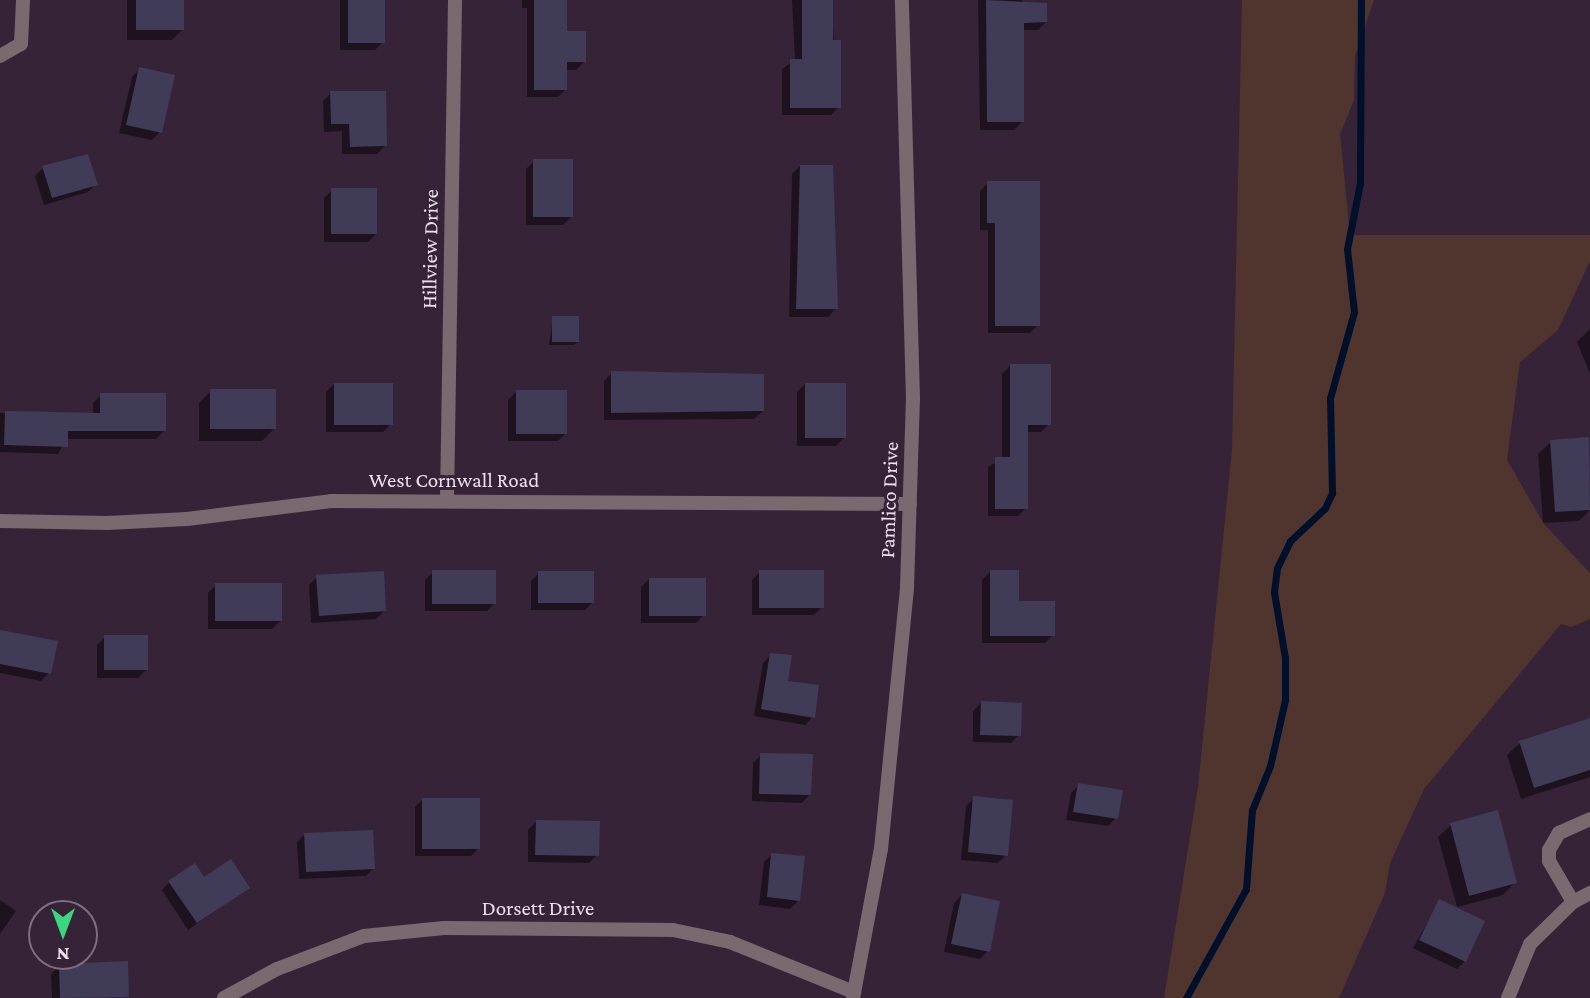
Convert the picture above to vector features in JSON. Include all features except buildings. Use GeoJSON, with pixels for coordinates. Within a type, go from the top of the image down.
{"type":"FeatureCollection","features":[{"type":"Feature","properties":{"kind":"street"},"geometry":{"type":"LineString","coordinates":[[0,56],[21,44],[23,0]]}},
{"type":"Feature","properties":{"kind":"street","name":"Hillview Drive"},"geometry":{"type":"LineString","coordinates":[[447,499],[455,0]]}},
{"type":"Feature","properties":{"kind":"street","name":"Pamlico Drive"},"geometry":{"type":"LineString","coordinates":[[854,995],[882,835],[900,674],[910,503],[912,286],[902,0]]}},
{"type":"Feature","properties":{"kind":"street","name":"West Cornwall Road"},"geometry":{"type":"LineString","coordinates":[[0,521],[107,523],[331,501],[447,499],[910,503]]}},
{"type":"Feature","properties":{"kind":"street"},"geometry":{"type":"LineString","coordinates":[[1573,902],[1549,861],[1549,850],[1566,828],[1590,819]]}},
{"type":"Feature","properties":{"kind":"street"},"geometry":{"type":"LineString","coordinates":[[1508,998],[1530,944],[1573,902],[1590,893]]}},
{"type":"Feature","properties":{"kind":"street","name":"Dorsett Drive"},"geometry":{"type":"LineString","coordinates":[[224,998],[277,969],[364,936],[444,928],[673,930],[730,942],[854,995]]}},
{"type":"Feature","properties":{"kind":"shaded area"},"geometry":{"type":"Polygon","coordinates":[[[1242,0],[1374,0],[1355,56],[1354,100],[1340,134],[1350,235],[1590,235],[1590,261],[1558,330],[1520,362],[1507,460],[1544,524],[1590,573],[1590,619],[1571,627],[1561,624],[1424,789],[1390,863],[1385,893],[1339,998],[1164,998],[1198,787],[1232,450],[1242,0]]]}},
{"type":"Feature","properties":{"kind":"waterway"},"geometry":{"type":"LineString","coordinates":[[1186,998],[1246,889],[1252,810],[1270,766],[1285,700],[1285,658],[1274,592],[1277,568],[1290,541],[1325,508],[1332,493],[1330,398],[1354,312],[1347,249],[1360,183],[1361,0]]}}]}
